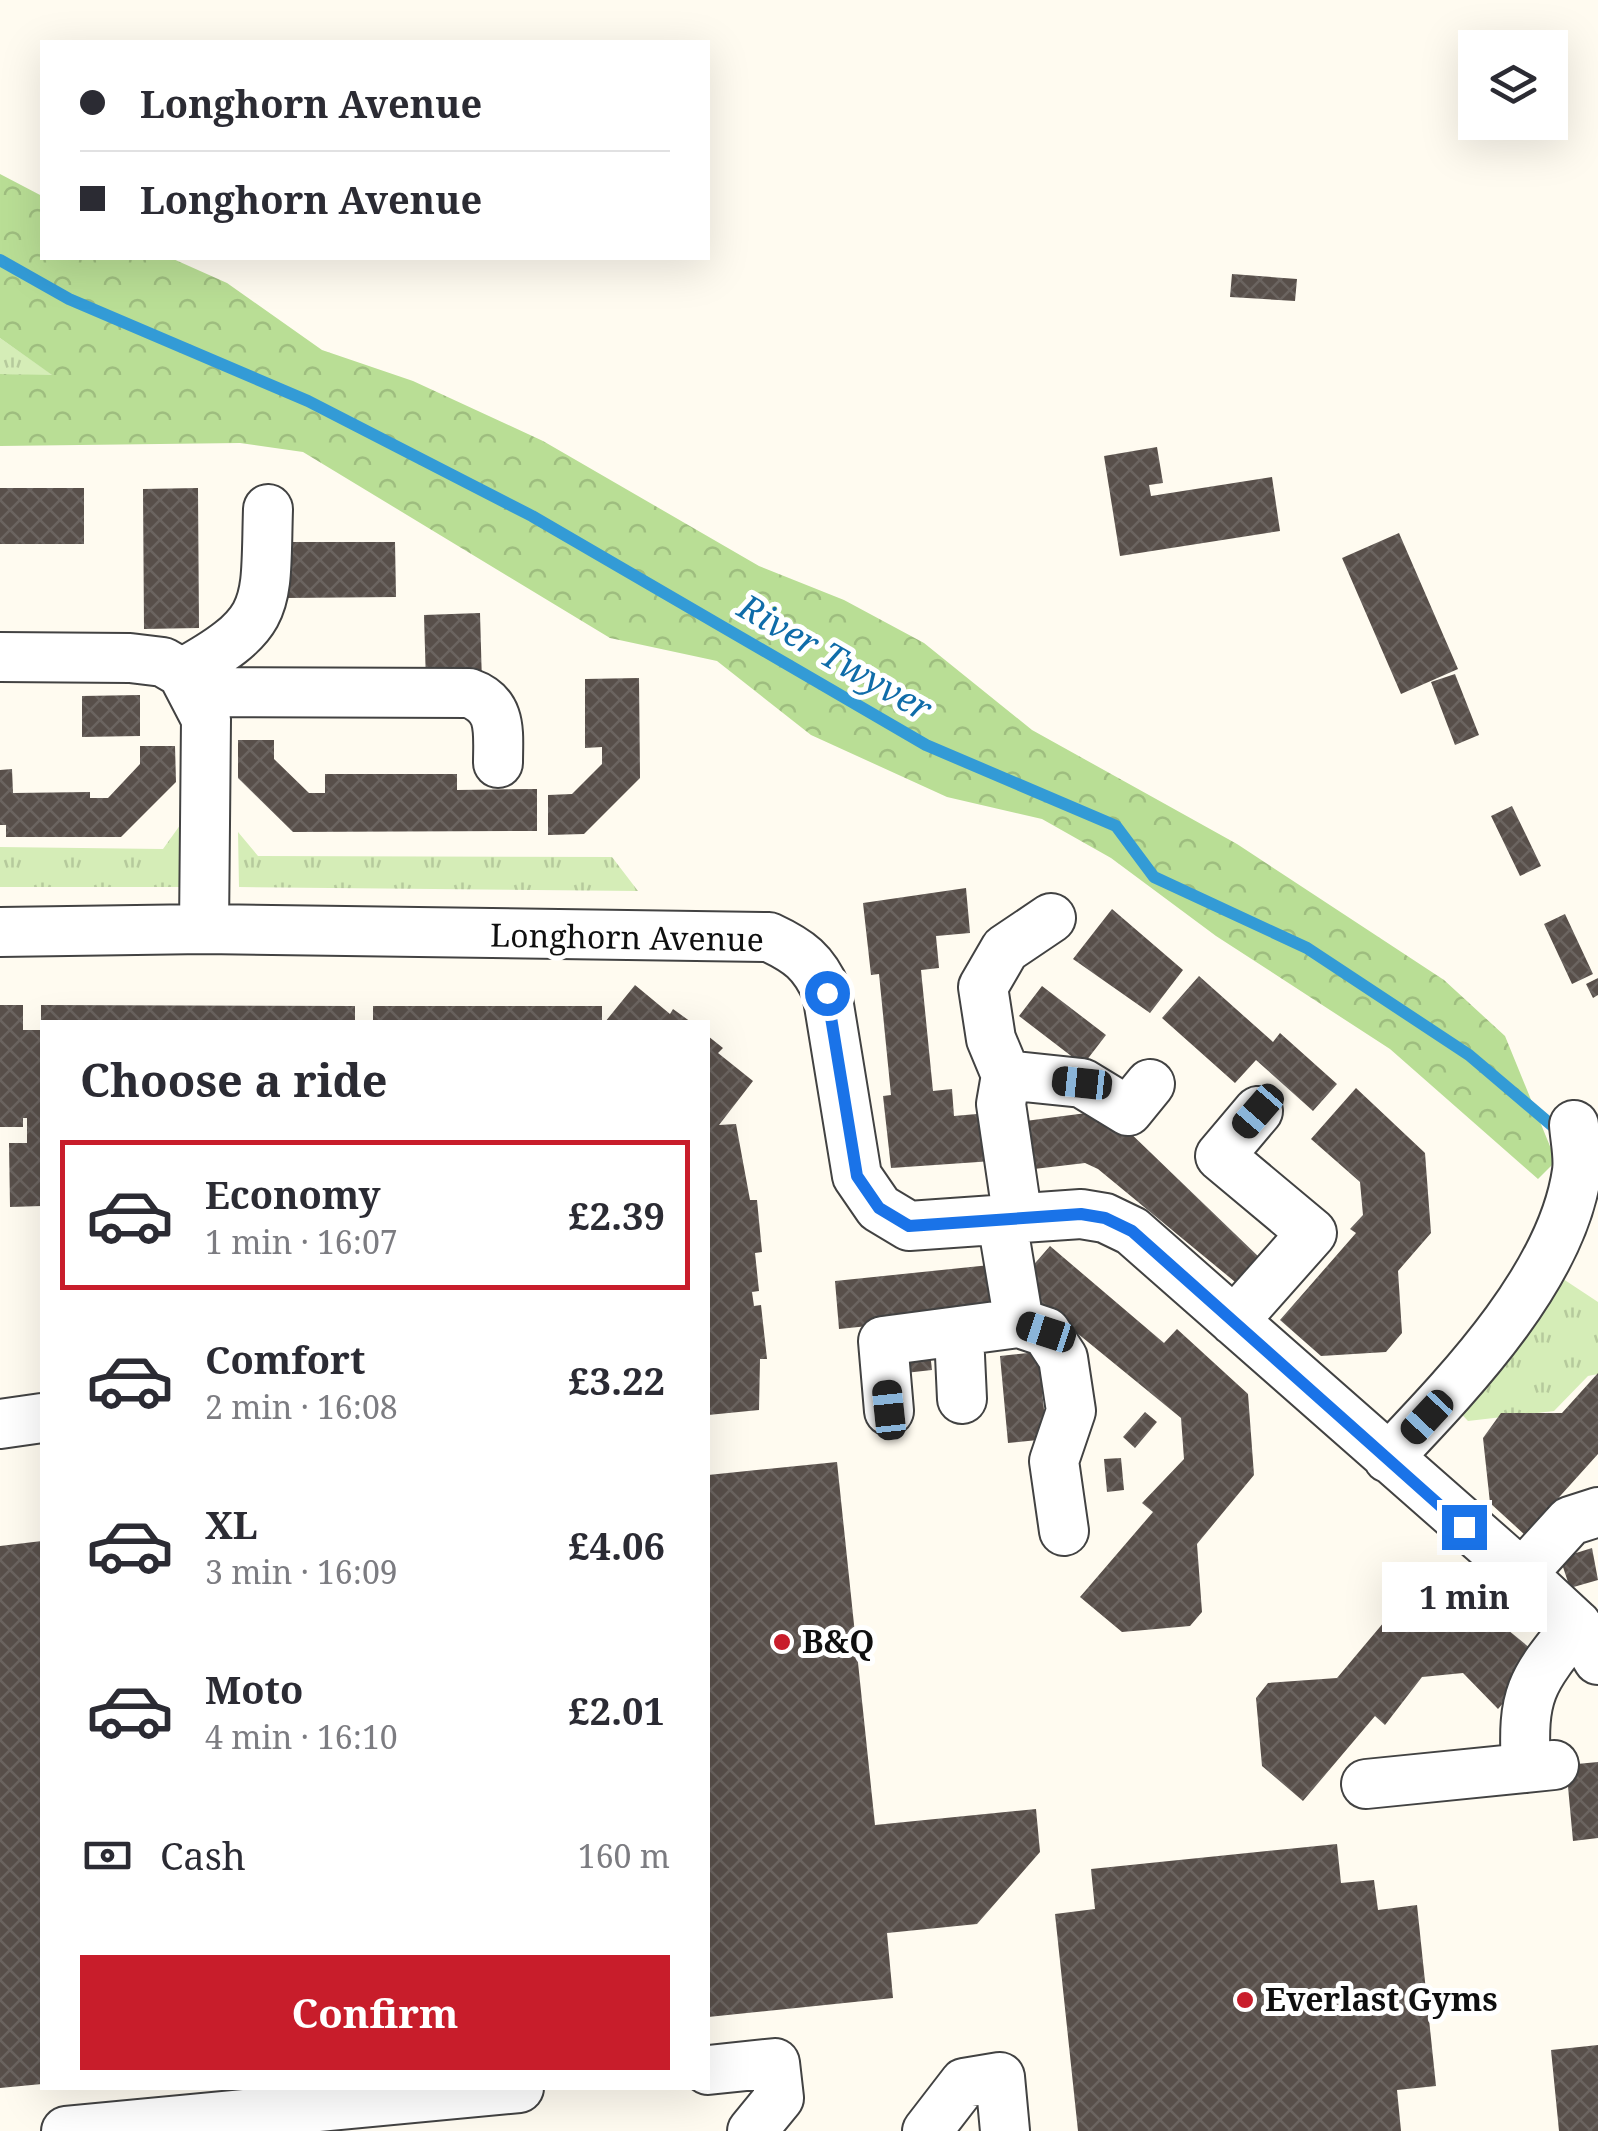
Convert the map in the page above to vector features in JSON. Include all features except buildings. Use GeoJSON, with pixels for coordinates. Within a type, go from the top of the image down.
{"type":"FeatureCollection","features":[{"type":"Feature","properties":{"kind":"street"},"geometry":{"type":"LineString","coordinates":[[189,682],[249,628],[260,612],[268,509]]}},
{"type":"Feature","properties":{"kind":"street"},"geometry":{"type":"LineString","coordinates":[[0,657],[164,662],[189,682],[206,719],[204,930]]}},
{"type":"Feature","properties":{"kind":"street"},"geometry":{"type":"LineString","coordinates":[[189,682],[469,693],[484,699],[498,718],[498,763]]}},
{"type":"Feature","properties":{"kind":"street"},"geometry":{"type":"LineString","coordinates":[[1019,1323],[1001,1104],[1006,1076],[991,1039],[984,988],[1005,949],[1051,918]]}},
{"type":"Feature","properties":{"kind":"street","name":"Longhorn Avenue"},"geometry":{"type":"LineString","coordinates":[[0,932],[204,930],[770,937],[798,950],[816,968],[827,993],[857,1176],[879,1208],[909,1226],[1081,1214],[1105,1218],[1132,1231],[1522,1574],[1588,1643]]}},
{"type":"Feature","properties":{"kind":"street"},"geometry":{"type":"LineString","coordinates":[[1006,1076],[1082,1083],[1128,1111],[1150,1084]]}},
{"type":"Feature","properties":{"kind":"street"},"geometry":{"type":"LineString","coordinates":[[1234,1321],[1312,1234],[1220,1156],[1258,1111]]}},
{"type":"Feature","properties":{"kind":"street"},"geometry":{"type":"LineString","coordinates":[[1388,1458],[1446,1396],[1513,1312],[1551,1248],[1576,1147]]}},
{"type":"Feature","properties":{"kind":"street"},"geometry":{"type":"LineString","coordinates":[[889,1410],[882,1341],[959,1334],[1019,1323],[1046,1332],[1064,1358],[1071,1412],[1054,1461],[1064,1531]]}},
{"type":"Feature","properties":{"kind":"street"},"geometry":{"type":"LineString","coordinates":[[959,1334],[962,1399]]}},
{"type":"Feature","properties":{"kind":"street"},"geometry":{"type":"LineString","coordinates":[[0,1424],[40,1418]]}},
{"type":"Feature","properties":{"kind":"street"},"geometry":{"type":"LineString","coordinates":[[1522,1574],[1570,1521],[1598,1512]]}},
{"type":"Feature","properties":{"kind":"street"},"geometry":{"type":"LineString","coordinates":[[1366,1784],[1540,1767],[1524,1705],[1543,1667],[1588,1643]]}},
{"type":"Feature","properties":{"kind":"street"},"geometry":{"type":"LineString","coordinates":[[710,2070],[776,2063],[780,2098],[752,2131]]}},
{"type":"Feature","properties":{"kind":"street"},"geometry":{"type":"LineString","coordinates":[[928,2131],[964,2083],[1000,2077],[1005,2131]]}},
{"type":"Feature","properties":{"kind":"street"},"geometry":{"type":"LineString","coordinates":[[66,2131],[498,2090]]}},
{"type":"Feature","properties":{"kind":"green space"},"geometry":{"type":"Polygon","coordinates":[[[0,174],[40,195],[40,260],[175,260],[227,283],[322,350],[413,381],[543,441],[759,566],[844,600],[924,643],[1032,730],[1237,844],[1444,980],[1505,1036],[1556,1161],[1538,1179],[1390,1049],[1216,936],[1111,858],[1042,819],[947,797],[811,735],[717,661],[610,638],[303,452],[240,443],[0,446],[0,374],[52,375],[0,338],[0,174]]]}},
{"type":"Feature","properties":{"kind":"green space"},"geometry":{"type":"Polygon","coordinates":[[[0,338],[54,376],[0,374],[0,338]]]}},
{"type":"Feature","properties":{"kind":"green space"},"geometry":{"type":"Polygon","coordinates":[[[183,821],[184,887],[0,887],[0,847],[163,849],[183,821]]]}},
{"type":"Feature","properties":{"kind":"green space"},"geometry":{"type":"Polygon","coordinates":[[[238,832],[258,856],[612,857],[638,891],[239,887],[238,832]]]}},
{"type":"Feature","properties":{"kind":"green space"},"geometry":{"type":"Polygon","coordinates":[[[1548,1269],[1598,1302],[1598,1374],[1588,1376],[1554,1411],[1468,1421],[1453,1405],[1548,1269]]]}},
{"type":"Feature","properties":{"kind":"waterway","name":"River Twyver"},"geometry":{"type":"LineString","coordinates":[[0,260],[69,299],[308,401],[532,516],[926,745],[1116,826],[1154,877],[1307,948],[1469,1055],[1562,1134]]}},
{"type":"Feature","properties":{"kind":"place","name":"B&Q"},"geometry":{"type":"Point","coordinates":[782,1642]}},
{"type":"Feature","properties":{"kind":"place","name":"Everlast Gyms"},"geometry":{"type":"Point","coordinates":[1245,2000]}},
{"type":"Feature","properties":{"kind":"route"},"geometry":{"type":"LineString","coordinates":[[827,993],[857,1176],[879,1208],[909,1226],[1081,1214],[1105,1218],[1132,1231],[1464,1527]]}}]}
